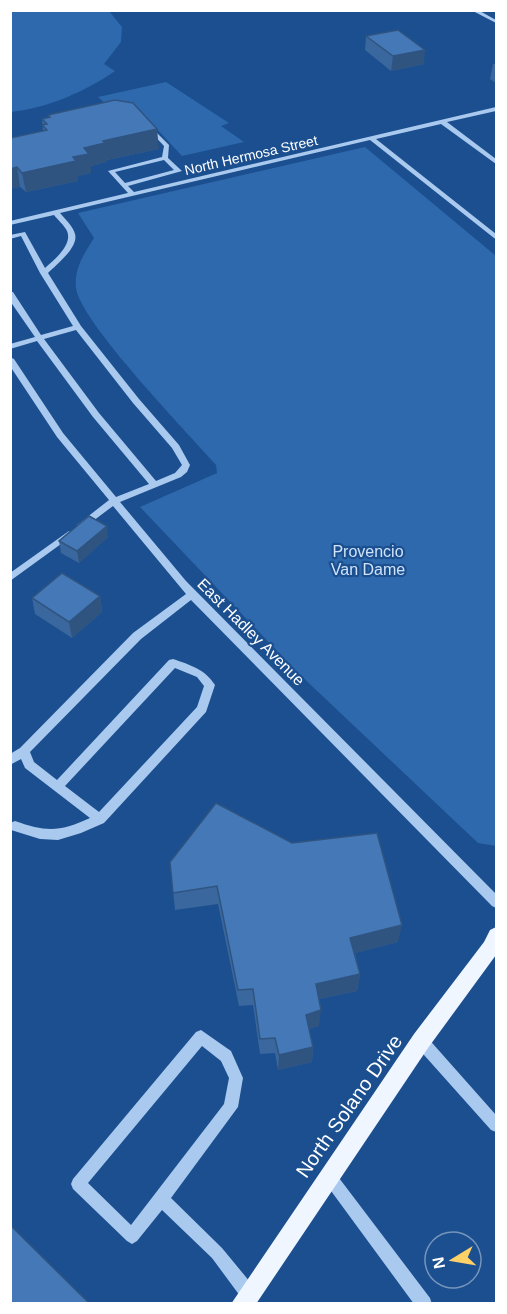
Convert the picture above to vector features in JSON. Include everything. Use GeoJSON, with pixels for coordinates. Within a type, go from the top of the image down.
{"type":"FeatureCollection","features":[{"type":"Feature","properties":{"kind":"main road","name":"North Solano Drive"},"geometry":{"type":"LineString","coordinates":[[245,1299],[421,1041],[491,948],[496,936]]}},
{"type":"Feature","properties":{"kind":"street"},"geometry":{"type":"LineString","coordinates":[[472,10],[496,22]]}},
{"type":"Feature","properties":{"kind":"street"},"geometry":{"type":"LineString","coordinates":[[488,20],[496,18]]}},
{"type":"Feature","properties":{"kind":"street","name":"North Hermosa Street"},"geometry":{"type":"LineString","coordinates":[[13,222],[496,110]]}},
{"type":"Feature","properties":{"kind":"street"},"geometry":{"type":"LineString","coordinates":[[442,122],[496,162]]}},
{"type":"Feature","properties":{"kind":"street"},"geometry":{"type":"LineString","coordinates":[[146,123],[167,146],[165,158]]}},
{"type":"Feature","properties":{"kind":"street"},"geometry":{"type":"LineString","coordinates":[[372,139],[496,237]]}},
{"type":"Feature","properties":{"kind":"street"},"geometry":{"type":"LineString","coordinates":[[134,195],[111,171],[165,158]]}},
{"type":"Feature","properties":{"kind":"street"},"geometry":{"type":"LineString","coordinates":[[124,185],[179,171],[165,158]]}},
{"type":"Feature","properties":{"kind":"street"},"geometry":{"type":"LineString","coordinates":[[44,273],[62,256],[72,240],[71,232],[56,212]]}},
{"type":"Feature","properties":{"kind":"street"},"geometry":{"type":"LineString","coordinates":[[10,578],[114,501],[184,470],[186,465],[183,457],[78,327],[23,234],[13,222]]}},
{"type":"Feature","properties":{"kind":"street"},"geometry":{"type":"LineString","coordinates":[[10,237],[23,234]]}},
{"type":"Feature","properties":{"kind":"street"},"geometry":{"type":"LineString","coordinates":[[10,294],[39,338],[122,448],[154,484]]}},
{"type":"Feature","properties":{"kind":"street"},"geometry":{"type":"LineString","coordinates":[[10,347],[78,327]]}},
{"type":"Feature","properties":{"kind":"street","name":"East Hadley Avenue"},"geometry":{"type":"LineString","coordinates":[[10,359],[60,435],[192,594],[496,902]]}},
{"type":"Feature","properties":{"kind":"street"},"geometry":{"type":"LineString","coordinates":[[10,760],[24,751],[137,636],[192,594]]}},
{"type":"Feature","properties":{"kind":"street"},"geometry":{"type":"LineString","coordinates":[[12,825],[40,836],[66,835],[100,819],[202,709],[210,685],[201,674],[173,663],[58,786]]}},
{"type":"Feature","properties":{"kind":"street"},"geometry":{"type":"LineString","coordinates":[[24,751],[29,765],[100,819]]}},
{"type":"Feature","properties":{"kind":"street"},"geometry":{"type":"LineString","coordinates":[[201,1037],[226,1056],[236,1078],[231,1107],[161,1199],[132,1236],[78,1184],[201,1037]]}},
{"type":"Feature","properties":{"kind":"street"},"geometry":{"type":"LineString","coordinates":[[421,1041],[496,1125]]}},
{"type":"Feature","properties":{"kind":"street"},"geometry":{"type":"LineString","coordinates":[[328,1175],[424,1304]]}},
{"type":"Feature","properties":{"kind":"street"},"geometry":{"type":"LineString","coordinates":[[161,1199],[216,1253],[245,1299]]}},
{"type":"Feature","properties":{"kind":"green space"},"geometry":{"type":"Polygon","coordinates":[[[11,11],[109,11],[122,27],[121,42],[104,64],[115,71],[65,98],[38,107],[11,112],[11,11]]]}},
{"type":"Feature","properties":{"kind":"green space"},"geometry":{"type":"Polygon","coordinates":[[[166,82],[229,123],[221,126],[244,142],[182,156],[141,112],[119,116],[98,97],[166,82]]]}},
{"type":"Feature","properties":{"kind":"green space","name":"Provencio Van Dame"},"geometry":{"type":"Polygon","coordinates":[[[365,147],[496,256],[496,846],[478,843],[296,671],[140,507],[217,473],[216,465],[115,351],[82,304],[76,288],[78,268],[94,238],[78,213],[365,147]]]}},
{"type":"Feature","properties":{"kind":"building"},"geometry":{"type":"Polygon","coordinates":[[[398,30],[425,50],[393,56],[366,36],[398,30]]]}},
{"type":"Feature","properties":{"kind":"building"},"geometry":{"type":"Polygon","coordinates":[[[115,100],[133,103],[157,129],[103,141],[105,143],[84,148],[89,154],[73,157],[76,161],[22,173],[17,167],[10,169],[10,138],[47,130],[42,125],[47,124],[42,119],[50,117],[48,115],[115,100]]]}},
{"type":"Feature","properties":{"kind":"building"},"geometry":{"type":"Polygon","coordinates":[[[89,516],[107,526],[77,551],[59,541],[89,516]]]}},
{"type":"Feature","properties":{"kind":"building"},"geometry":{"type":"Polygon","coordinates":[[[62,573],[100,596],[69,622],[32,598],[62,573]]]}},
{"type":"Feature","properties":{"kind":"building"},"geometry":{"type":"Polygon","coordinates":[[[216,803],[292,843],[377,833],[402,925],[350,938],[360,974],[316,984],[321,1010],[306,1015],[313,1047],[279,1055],[275,1038],[260,1039],[253,989],[238,990],[217,886],[173,893],[170,862],[216,803]]]}},
{"type":"Feature","properties":{"kind":"building"},"geometry":{"type":"Polygon","coordinates":[[[10,1225],[90,1304],[10,1304],[10,1225]]]}}]}
